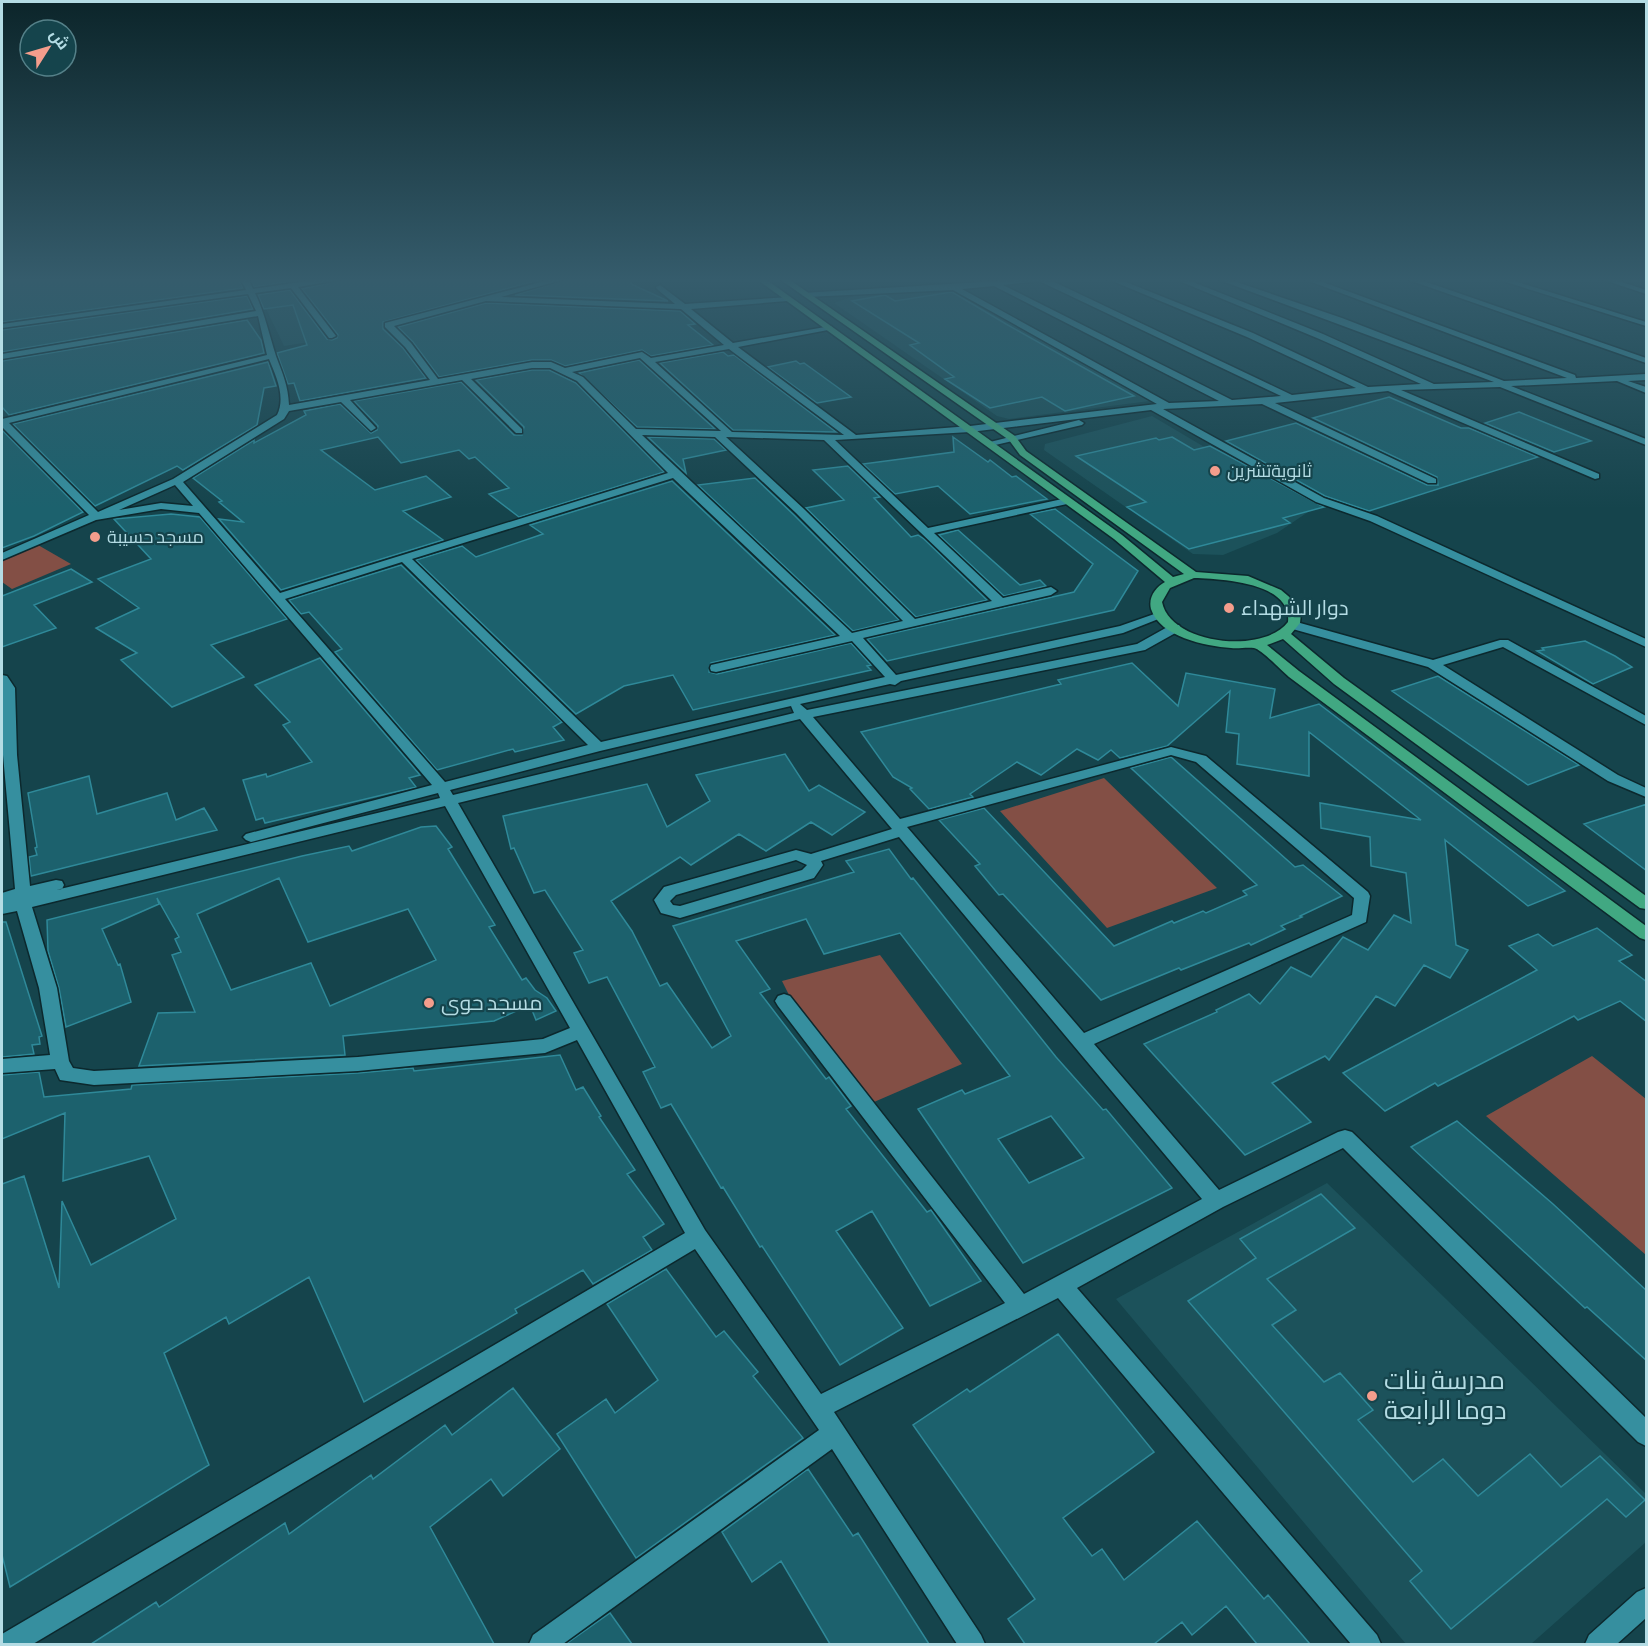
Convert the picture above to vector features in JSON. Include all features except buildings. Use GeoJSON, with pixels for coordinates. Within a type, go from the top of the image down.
{"type":"FeatureCollection","features":[{"type":"Feature","properties":{"kind":"main road"},"geometry":{"type":"LineString","coordinates":[[866,355],[1143,556],[1171,581]]}},
{"type":"Feature","properties":{"kind":"main road"},"geometry":{"type":"LineString","coordinates":[[892,355],[1012,438],[1023,453],[1193,575]]}},
{"type":"Feature","properties":{"kind":"main road"},"geometry":{"type":"LineString","coordinates":[[1193,575],[1219,575],[1260,584],[1277,593],[1288,603],[1294,614],[1289,630],[1259,644],[1233,645],[1205,641],[1175,628],[1160,616],[1155,606],[1155,596],[1171,581],[1193,575]]}},
{"type":"Feature","properties":{"kind":"main road"},"geometry":{"type":"LineString","coordinates":[[1289,630],[1339,681],[1647,904]]}},
{"type":"Feature","properties":{"kind":"main road"},"geometry":{"type":"LineString","coordinates":[[1259,644],[1294,674],[1647,934]]}},
{"type":"Feature","properties":{"kind":"street"},"geometry":{"type":"LineString","coordinates":[[415,355],[436,382]]}},
{"type":"Feature","properties":{"kind":"street"},"geometry":{"type":"LineString","coordinates":[[564,371],[642,355],[913,624]]}},
{"type":"Feature","properties":{"kind":"street"},"geometry":{"type":"LineString","coordinates":[[649,361],[681,355]]}},
{"type":"Feature","properties":{"kind":"street"},"geometry":{"type":"LineString","coordinates":[[744,355],[854,438]]}},
{"type":"Feature","properties":{"kind":"street"},"geometry":{"type":"LineString","coordinates":[[1074,355],[1168,407]]}},
{"type":"Feature","properties":{"kind":"street"},"geometry":{"type":"LineString","coordinates":[[1137,355],[1231,403]]}},
{"type":"Feature","properties":{"kind":"street"},"geometry":{"type":"LineString","coordinates":[[1200,355],[1290,398]]}},
{"type":"Feature","properties":{"kind":"street"},"geometry":{"type":"LineString","coordinates":[[1293,355],[1367,390]]}},
{"type":"Feature","properties":{"kind":"street"},"geometry":{"type":"LineString","coordinates":[[1362,355],[1434,387]]}},
{"type":"Feature","properties":{"kind":"street"},"geometry":{"type":"LineString","coordinates":[[1428,355],[1647,442]]}},
{"type":"Feature","properties":{"kind":"street"},"geometry":{"type":"LineString","coordinates":[[1511,355],[1579,380]]}},
{"type":"Feature","properties":{"kind":"street"},"geometry":{"type":"LineString","coordinates":[[1629,355],[1647,361]]}},
{"type":"Feature","properties":{"kind":"street"},"geometry":{"type":"LineString","coordinates":[[2,422],[272,356],[284,385],[285,409],[281,417],[177,481],[2,557]]}},
{"type":"Feature","properties":{"kind":"street"},"geometry":{"type":"LineString","coordinates":[[285,409],[532,365],[551,365],[580,379],[675,474],[853,638],[895,681]]}},
{"type":"Feature","properties":{"kind":"street"},"geometry":{"type":"LineString","coordinates":[[464,377],[519,431]]}},
{"type":"Feature","properties":{"kind":"street"},"geometry":{"type":"LineString","coordinates":[[633,432],[854,438],[970,429],[1152,407],[1263,401],[1386,388],[1647,377]]}},
{"type":"Feature","properties":{"kind":"street"},"geometry":{"type":"LineString","coordinates":[[1616,379],[1647,390]]}},
{"type":"Feature","properties":{"kind":"street"},"geometry":{"type":"LineString","coordinates":[[1386,388],[1595,476]]}},
{"type":"Feature","properties":{"kind":"street"},"geometry":{"type":"LineString","coordinates":[[344,399],[370,428]]}},
{"type":"Feature","properties":{"kind":"street"},"geometry":{"type":"LineString","coordinates":[[1263,401],[1432,481]]}},
{"type":"Feature","properties":{"kind":"street"},"geometry":{"type":"LineString","coordinates":[[1152,407],[1320,500],[1373,518],[1647,643]]}},
{"type":"Feature","properties":{"kind":"street"},"geometry":{"type":"LineString","coordinates":[[991,444],[1077,423],[1107,412]]}},
{"type":"Feature","properties":{"kind":"street"},"geometry":{"type":"LineString","coordinates":[[2,422],[97,517]]}},
{"type":"Feature","properties":{"kind":"street"},"geometry":{"type":"LineString","coordinates":[[828,439],[1001,603]]}},
{"type":"Feature","properties":{"kind":"street"},"geometry":{"type":"LineString","coordinates":[[279,597],[675,474]]}},
{"type":"Feature","properties":{"kind":"street"},"geometry":{"type":"LineString","coordinates":[[177,481],[442,788],[698,1236],[835,1433],[972,1644]]}},
{"type":"Feature","properties":{"kind":"street"},"geometry":{"type":"LineString","coordinates":[[925,532],[1067,501]]}},
{"type":"Feature","properties":{"kind":"street"},"geometry":{"type":"LineString","coordinates":[[97,517],[161,506],[202,510]]}},
{"type":"Feature","properties":{"kind":"street"},"geometry":{"type":"LineString","coordinates":[[405,559],[598,747]]}},
{"type":"Feature","properties":{"kind":"street"},"geometry":{"type":"LineString","coordinates":[[716,668],[1051,591]]}},
{"type":"Feature","properties":{"kind":"street"},"geometry":{"type":"LineString","coordinates":[[2,898],[23,898],[450,801],[895,681],[1123,630],[1160,616]]}},
{"type":"Feature","properties":{"kind":"street"},"geometry":{"type":"LineString","coordinates":[[2,909],[23,898],[146,864],[598,747],[798,708],[1141,647],[1175,628]]}},
{"type":"Feature","properties":{"kind":"street"},"geometry":{"type":"LineString","coordinates":[[1289,630],[1433,664],[1613,778],[1647,793]]}},
{"type":"Feature","properties":{"kind":"street"},"geometry":{"type":"LineString","coordinates":[[1433,664],[1504,643],[1647,721]]}},
{"type":"Feature","properties":{"kind":"street"},"geometry":{"type":"LineString","coordinates":[[2,679],[8,688],[10,755],[23,898],[48,988],[60,1061],[67,1075],[94,1077],[358,1064],[544,1046],[580,1031]]}},
{"type":"Feature","properties":{"kind":"street"},"geometry":{"type":"LineString","coordinates":[[798,708],[1216,1201]]}},
{"type":"Feature","properties":{"kind":"street"},"geometry":{"type":"LineString","coordinates":[[811,859],[815,865],[808,874],[680,912],[667,909],[662,900],[670,891],[796,855],[811,859],[898,828],[1171,751],[1201,759],[1362,896],[1360,918],[1082,1042]]}},
{"type":"Feature","properties":{"kind":"street"},"geometry":{"type":"LineString","coordinates":[[784,1001],[1020,1306]]}},
{"type":"Feature","properties":{"kind":"street"},"geometry":{"type":"LineString","coordinates":[[2,1066],[60,1061]]}},
{"type":"Feature","properties":{"kind":"street"},"geometry":{"type":"LineString","coordinates":[[817,1408],[1061,1286],[1216,1201],[1345,1138],[1647,1434]]}},
{"type":"Feature","properties":{"kind":"street"},"geometry":{"type":"LineString","coordinates":[[9,1644],[698,1236]]}},
{"type":"Feature","properties":{"kind":"street"},"geometry":{"type":"LineString","coordinates":[[1061,1286],[1368,1644]]}},
{"type":"Feature","properties":{"kind":"street"},"geometry":{"type":"LineString","coordinates":[[542,1644],[835,1433]]}},
{"type":"Feature","properties":{"kind":"street"},"geometry":{"type":"LineString","coordinates":[[1598,1644],[1647,1601]]}},
{"type":"Feature","properties":{"kind":"street"},"geometry":{"type":"LineString","coordinates":[[2,1638],[3,1644]]}},
{"type":"Feature","properties":{"kind":"shaded area"},"geometry":{"type":"Polygon","coordinates":[[[909,355],[1068,355],[1150,401],[1009,419],[997,416],[909,355]]]}},
{"type":"Feature","properties":{"kind":"shaded area"},"geometry":{"type":"Polygon","coordinates":[[[1152,416],[1311,510],[1277,533],[1223,555],[1193,554],[1044,450],[1045,444],[1152,416]]]}},
{"type":"Feature","properties":{"kind":"shaded area"},"geometry":{"type":"Polygon","coordinates":[[[38,545],[71,564],[12,589],[2,582],[2,560],[38,545]]]}},
{"type":"Feature","properties":{"kind":"shaded area"},"geometry":{"type":"Polygon","coordinates":[[[1104,778],[1217,888],[1107,928],[1000,811],[1104,778]]]}},
{"type":"Feature","properties":{"kind":"shaded area"},"geometry":{"type":"Polygon","coordinates":[[[880,955],[962,1064],[874,1102],[791,999],[782,981],[880,955]]]}},
{"type":"Feature","properties":{"kind":"shaded area"},"geometry":{"type":"Polygon","coordinates":[[[1592,1056],[1646,1099],[1646,1255],[1486,1116],[1592,1056]]]}},
{"type":"Feature","properties":{"kind":"shaded area","name":"مدرسة بنات دوما الرابعة"},"geometry":{"type":"Polygon","coordinates":[[[1327,1183],[1646,1494],[1646,1542],[1531,1644],[1406,1644],[1116,1299],[1327,1183]]]}},
{"type":"Feature","properties":{"kind":"place","name":"ثانويةتشرين"},"geometry":{"type":"Point","coordinates":[1215,471]}},
{"type":"Feature","properties":{"kind":"place","name":"مسجد حسيبة"},"geometry":{"type":"Point","coordinates":[95,537]}},
{"type":"Feature","properties":{"kind":"place","name":"دوار الشهداء"},"geometry":{"type":"Point","coordinates":[1229,608]}},
{"type":"Feature","properties":{"kind":"place","name":"مسجد حوى"},"geometry":{"type":"Point","coordinates":[429,1003]}},
{"type":"Feature","properties":{"kind":"place","name":"مدرسة بنات دوما الرابعة"},"geometry":{"type":"Point","coordinates":[1372,1396]}}]}
